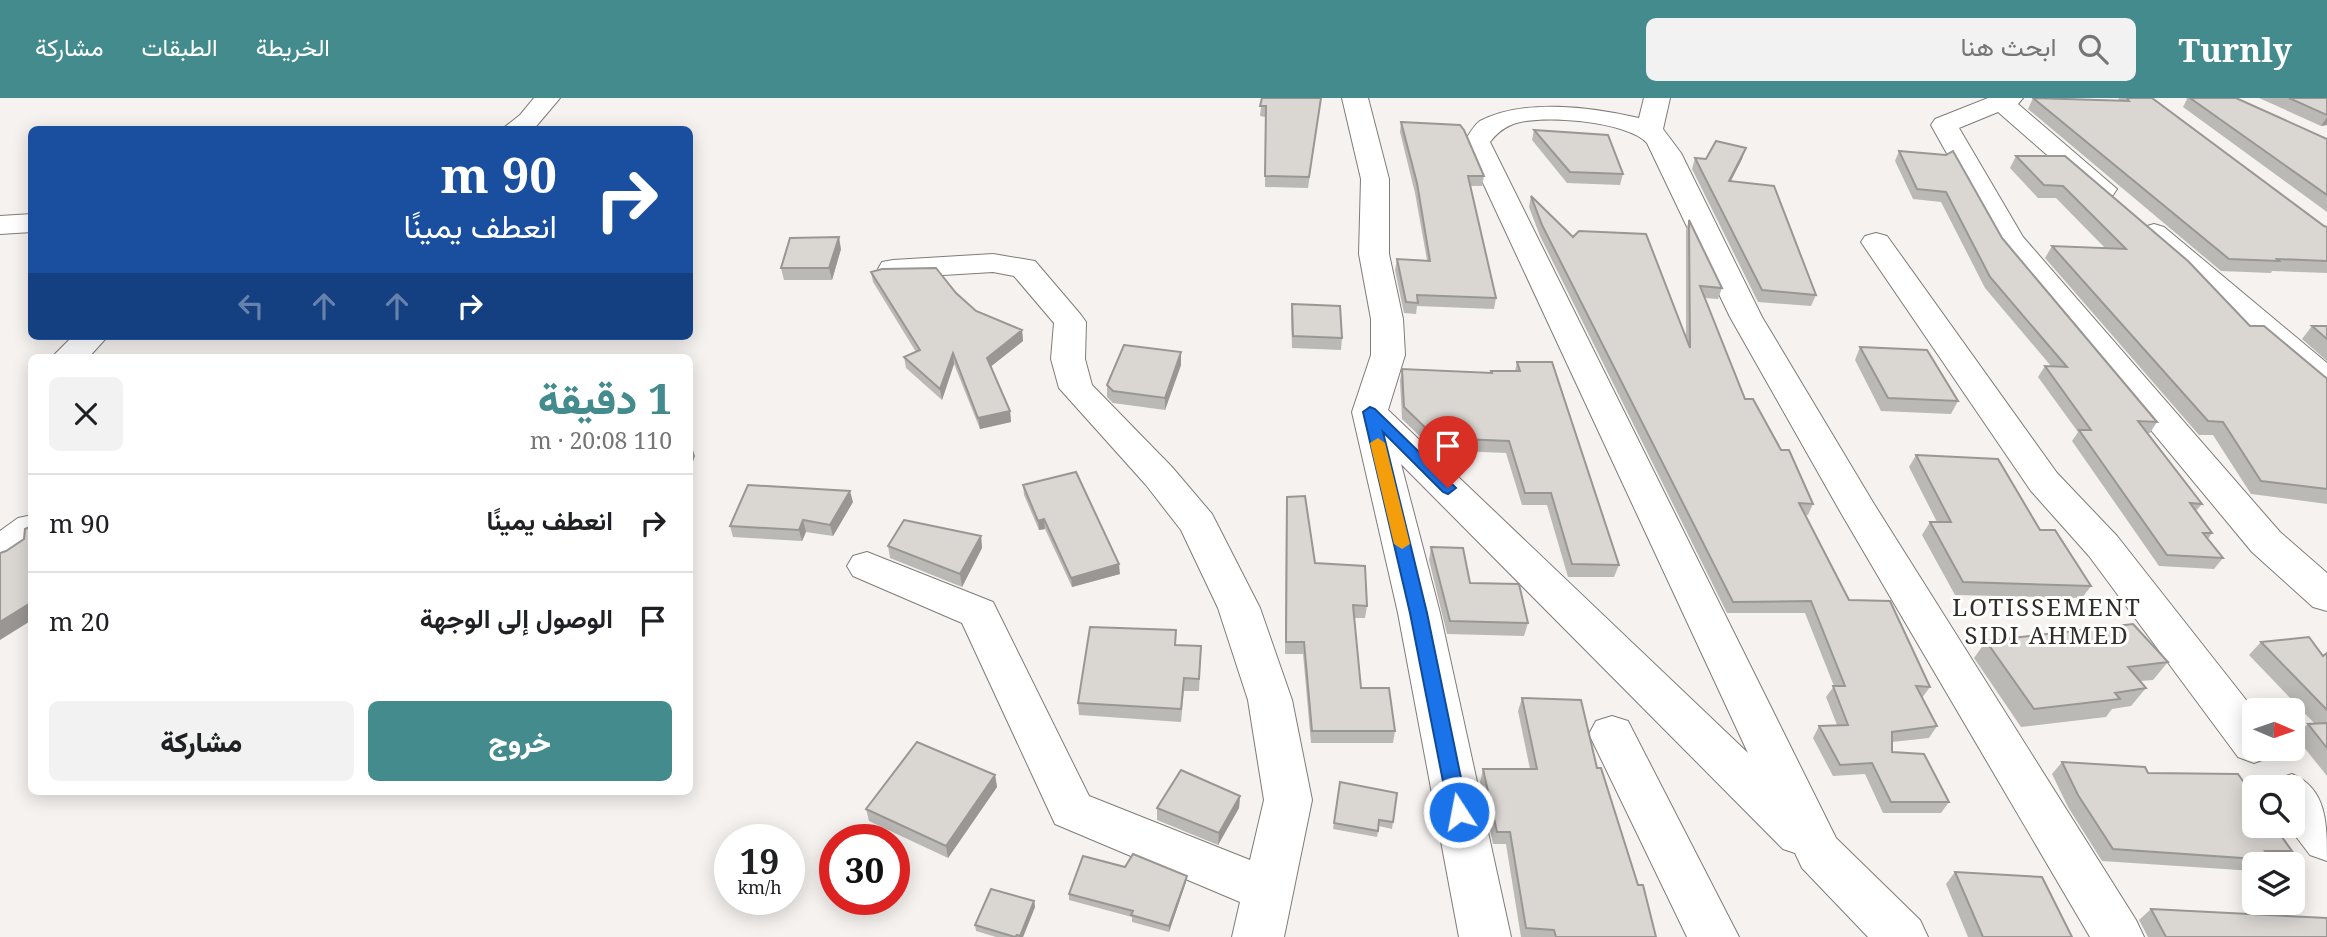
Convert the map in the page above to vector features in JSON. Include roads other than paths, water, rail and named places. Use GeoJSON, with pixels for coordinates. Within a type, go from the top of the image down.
{"type":"FeatureCollection","features":[{"type":"Feature","properties":{"kind":"street"},"geometry":{"type":"LineString","coordinates":[[521,126],[529,121],[547,98]]}},
{"type":"Feature","properties":{"kind":"street"},"geometry":{"type":"LineString","coordinates":[[1355,98],[1375,179],[1374,254],[1387,331],[1388,355],[1370,412],[1419,613],[1485,937]]}},
{"type":"Feature","properties":{"kind":"street"},"geometry":{"type":"LineString","coordinates":[[2327,381],[2132,214],[2006,100],[1944,125],[2010,241],[2266,542],[2327,596]]}},
{"type":"Feature","properties":{"kind":"street"},"geometry":{"type":"LineString","coordinates":[[1819,853],[1477,142],[1481,131],[1500,117],[1537,109],[1653,114],[1667,153],[1746,317],[1853,502],[2118,937]]}},
{"type":"Feature","properties":{"kind":"street"},"geometry":{"type":"LineString","coordinates":[[0,225],[28,223]]}},
{"type":"Feature","properties":{"kind":"street"},"geometry":{"type":"LineString","coordinates":[[1876,242],[2044,482],[2103,546],[2242,728]]}},
{"type":"Feature","properties":{"kind":"street"},"geometry":{"type":"LineString","coordinates":[[893,269],[993,263],[1024,268],[1070,322],[1068,359],[1076,388],[1159,476],[1198,524],[1239,608],[1272,713],[1288,800],[1258,937]]}},
{"type":"Feature","properties":{"kind":"street"},"geometry":{"type":"LineString","coordinates":[[72,354],[88,340]]}},
{"type":"Feature","properties":{"kind":"street"},"geometry":{"type":"LineString","coordinates":[[1370,412],[1902,937]]}},
{"type":"Feature","properties":{"kind":"street"},"geometry":{"type":"LineString","coordinates":[[0,551],[28,531]]}},
{"type":"Feature","properties":{"kind":"street"},"geometry":{"type":"LineString","coordinates":[[867,566],[978,613],[1072,810],[1268,890]]}},
{"type":"Feature","properties":{"kind":"street"},"geometry":{"type":"LineString","coordinates":[[1612,734],[1713,937]]}},
{"type":"Feature","properties":{"kind":"street"},"geometry":{"type":"LineString","coordinates":[[2305,811],[2327,840]]}},
{"type":"Feature","properties":{"kind":"district","name":"LOTISSEMENT SIDI AHMED"},"geometry":{"type":"Point","coordinates":[2047,620]}}]}
